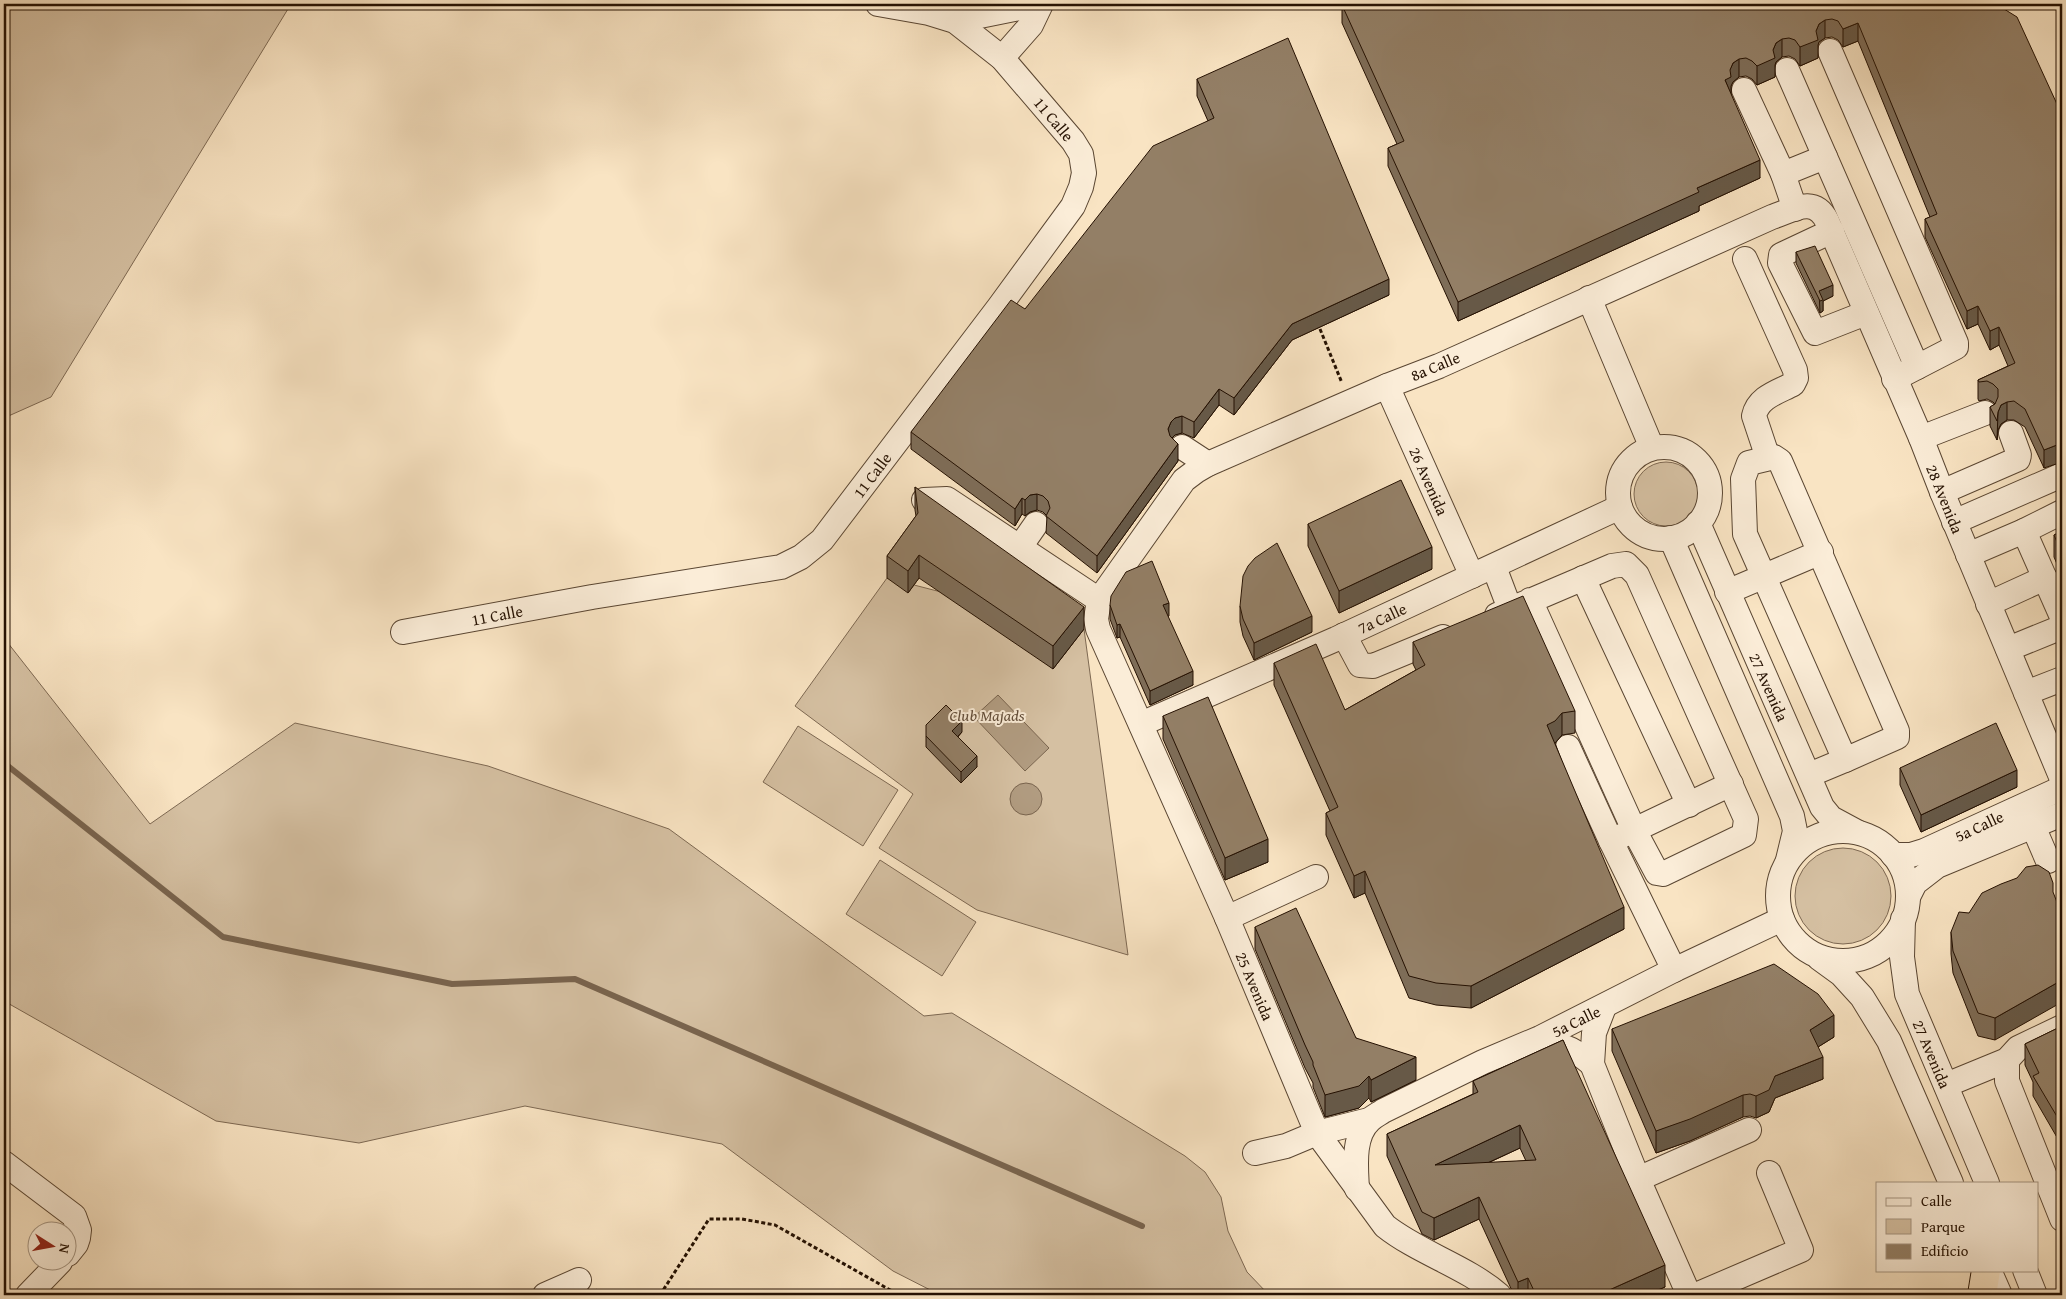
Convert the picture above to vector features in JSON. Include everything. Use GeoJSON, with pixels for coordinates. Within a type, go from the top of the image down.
{"type":"FeatureCollection","features":[{"type":"Feature","properties":{"kind":"highway"},"geometry":{"type":"LineString","coordinates":[[1982,1295],[1988,1272]]}},
{"type":"Feature","properties":{"kind":"street","name":"11 Calle"},"geometry":{"type":"LineString","coordinates":[[404,632],[592,597],[771,569],[801,557],[817,546],[999,307],[1073,206],[1078,196],[1084,173],[1084,164],[1078,147],[1002,58],[956,21],[929,13],[878,4]]}},
{"type":"Feature","properties":{"kind":"street","name":"11 Calle"},"geometry":{"type":"LineString","coordinates":[[956,21],[1040,4]]}},
{"type":"Feature","properties":{"kind":"street","name":"11 Calle"},"geometry":{"type":"LineString","coordinates":[[1002,58],[1030,25],[1040,4]]}},
{"type":"Feature","properties":{"kind":"street"},"geometry":{"type":"LineString","coordinates":[[1830,51],[1955,338],[1956,347],[1894,379]]}},
{"type":"Feature","properties":{"kind":"street"},"geometry":{"type":"LineString","coordinates":[[1787,70],[1918,367]]}},
{"type":"Feature","properties":{"kind":"street"},"geometry":{"type":"LineString","coordinates":[[1744,90],[1784,174],[1795,209]]}},
{"type":"Feature","properties":{"kind":"street"},"geometry":{"type":"LineString","coordinates":[[1784,174],[1825,157]]}},
{"type":"Feature","properties":{"kind":"street","name":"8a Calle"},"geometry":{"type":"LineString","coordinates":[[1098,605],[1184,480],[1208,464],[1256,445],[1387,386],[1438,366],[1772,217],[1808,205],[1815,206],[1821,211],[1830,226]]}},
{"type":"Feature","properties":{"kind":"street"},"geometry":{"type":"LineString","coordinates":[[1830,226],[1781,255],[1780,263],[1815,333],[1866,313]]}},
{"type":"Feature","properties":{"kind":"street","name":"28 Avenida"},"geometry":{"type":"LineString","coordinates":[[1830,226],[1894,379],[1921,438],[2026,693],[2055,739],[2062,779]]}},
{"type":"Feature","properties":{"kind":"street"},"geometry":{"type":"LineString","coordinates":[[1745,259],[1795,370],[1796,378],[1793,384],[1759,401],[1755,409],[1754,416],[1768,458]]}},
{"type":"Feature","properties":{"kind":"street"},"geometry":{"type":"LineString","coordinates":[[1584,300],[1648,450]]}},
{"type":"Feature","properties":{"kind":"street","name":"26 Avenida"},"geometry":{"type":"LineString","coordinates":[[1387,386],[1472,576]]}},
{"type":"Feature","properties":{"kind":"street"},"geometry":{"type":"LineString","coordinates":[[1921,438],[1984,413]]}},
{"type":"Feature","properties":{"kind":"street"},"geometry":{"type":"LineString","coordinates":[[1942,492],[2018,459],[2019,455],[2011,434]]}},
{"type":"Feature","properties":{"kind":"street"},"geometry":{"type":"LineString","coordinates":[[1182,447],[1208,464]]}},
{"type":"Feature","properties":{"kind":"street"},"geometry":{"type":"LineString","coordinates":[[1670,447],[1679,449],[1694,459],[1705,473],[1709,488],[1709,500],[1705,512],[1698,523],[1689,531],[1671,538],[1662,539],[1644,534],[1629,523],[1620,507],[1618,490],[1622,474],[1631,461],[1648,450],[1670,447]]}},
{"type":"Feature","properties":{"kind":"street"},"geometry":{"type":"LineString","coordinates":[[1809,775],[1845,760],[1897,737],[1897,731],[1780,461],[1774,457],[1749,463],[1743,479],[1745,534],[1845,760]]}},
{"type":"Feature","properties":{"kind":"street"},"geometry":{"type":"LineString","coordinates":[[1954,522],[2062,475]]}},
{"type":"Feature","properties":{"kind":"street"},"geometry":{"type":"LineString","coordinates":[[924,500],[947,499],[1020,547],[1098,605]]}},
{"type":"Feature","properties":{"kind":"street","name":"7a Calle"},"geometry":{"type":"LineString","coordinates":[[1141,724],[1344,635],[1620,507]]}},
{"type":"Feature","properties":{"kind":"street"},"geometry":{"type":"LineString","coordinates":[[1968,555],[2062,512]]}},
{"type":"Feature","properties":{"kind":"street","name":"27 Avenida"},"geometry":{"type":"LineString","coordinates":[[1698,523],[1822,807],[1831,818],[1861,833]]}},
{"type":"Feature","properties":{"kind":"street"},"geometry":{"type":"LineString","coordinates":[[1020,547],[1036,524]]}},
{"type":"Feature","properties":{"kind":"street"},"geometry":{"type":"LineString","coordinates":[[2024,531],[2062,617]]}},
{"type":"Feature","properties":{"kind":"street","name":"27 Avenida"},"geometry":{"type":"LineString","coordinates":[[1671,538],[1792,816],[1795,831],[1787,861]]}},
{"type":"Feature","properties":{"kind":"street"},"geometry":{"type":"LineString","coordinates":[[1727,592],[1764,578],[1821,552]]}},
{"type":"Feature","properties":{"kind":"street"},"geometry":{"type":"LineString","coordinates":[[1344,635],[1360,665],[1373,666],[1520,604],[1612,566],[1626,564],[1637,575],[1746,819],[1744,835],[1663,874],[1657,873],[1520,604],[1494,566]]}},
{"type":"Feature","properties":{"kind":"street"},"geometry":{"type":"LineString","coordinates":[[1583,578],[1689,805]]}},
{"type":"Feature","properties":{"kind":"street"},"geometry":{"type":"LineString","coordinates":[[1988,604],[2046,578]]}},
{"type":"Feature","properties":{"kind":"street","name":"25 Avenida"},"geometry":{"type":"LineString","coordinates":[[1098,605],[1098,629],[1227,918],[1317,1133],[1384,1226],[1399,1238],[1481,1283],[1499,1295]]}},
{"type":"Feature","properties":{"kind":"street"},"geometry":{"type":"LineString","coordinates":[[2008,648],[2062,627]]}},
{"type":"Feature","properties":{"kind":"street"},"geometry":{"type":"LineString","coordinates":[[2026,693],[2062,679]]}},
{"type":"Feature","properties":{"kind":"street"},"geometry":{"type":"LineString","coordinates":[[1568,747],[1611,841],[1674,970]]}},
{"type":"Feature","properties":{"kind":"street"},"geometry":{"type":"LineString","coordinates":[[1611,841],[1730,784]]}},
{"type":"Feature","properties":{"kind":"street","name":"5a Calle"},"geometry":{"type":"LineString","coordinates":[[1893,855],[1911,855],[1924,851],[2062,788]]}},
{"type":"Feature","properties":{"kind":"street","name":"5a Calle"},"geometry":{"type":"LineString","coordinates":[[1905,908],[1915,883],[1938,866],[2062,814]]}},
{"type":"Feature","properties":{"kind":"street"},"geometry":{"type":"LineString","coordinates":[[2033,826],[2048,860]]}},
{"type":"Feature","properties":{"kind":"street"},"geometry":{"type":"LineString","coordinates":[[1848,831],[1861,833],[1881,844],[1893,855],[1905,878],[1905,908],[1890,941],[1884,947],[1866,957],[1847,961],[1835,961],[1813,954],[1803,948],[1792,937],[1782,919],[1778,899],[1779,884],[1787,861],[1801,846],[1824,834],[1848,831]]}},
{"type":"Feature","properties":{"kind":"street"},"geometry":{"type":"LineString","coordinates":[[1227,918],[1316,877]]}},
{"type":"Feature","properties":{"kind":"street","name":"27 Avenida"},"geometry":{"type":"LineString","coordinates":[[1905,908],[1902,957],[1907,994],[1988,1182]]}},
{"type":"Feature","properties":{"kind":"street","name":"5a Calle"},"geometry":{"type":"LineString","coordinates":[[1254,1153],[1286,1146],[1317,1133],[1369,1120],[1383,1111],[1474,1066],[1578,1020],[1674,970],[1782,919]]}},
{"type":"Feature","properties":{"kind":"street","name":"27 Avenida"},"geometry":{"type":"LineString","coordinates":[[1813,954],[1841,974],[1862,997],[1889,1041],[1951,1182]]}},
{"type":"Feature","properties":{"kind":"street"},"geometry":{"type":"LineString","coordinates":[[1604,1007],[1594,1033],[1592,1064],[1638,1179],[1689,1295]]}},
{"type":"Feature","properties":{"kind":"street"},"geometry":{"type":"LineString","coordinates":[[1946,1085],[2007,1060],[2018,1048],[2062,1028]]}},
{"type":"Feature","properties":{"kind":"street"},"geometry":{"type":"LineString","coordinates":[[1516,1048],[1559,1044],[1574,1049],[1592,1064]]}},
{"type":"Feature","properties":{"kind":"street"},"geometry":{"type":"LineString","coordinates":[[2007,1060],[2007,1082],[2062,1219]]}},
{"type":"Feature","properties":{"kind":"street"},"geometry":{"type":"LineString","coordinates":[[1357,1189],[1356,1157],[1361,1134],[1369,1120]]}},
{"type":"Feature","properties":{"kind":"street"},"geometry":{"type":"LineString","coordinates":[[1638,1179],[1749,1130]]}},
{"type":"Feature","properties":{"kind":"street"},"geometry":{"type":"LineString","coordinates":[[4,1162],[74,1216],[76,1222]]}},
{"type":"Feature","properties":{"kind":"street"},"geometry":{"type":"LineString","coordinates":[[1696,1295],[1801,1250],[1769,1173]]}},
{"type":"Feature","properties":{"kind":"street"},"geometry":{"type":"LineString","coordinates":[[28,1295],[50,1272]]}},
{"type":"Feature","properties":{"kind":"street"},"geometry":{"type":"LineString","coordinates":[[1989,1272],[2000,1295]]}},
{"type":"Feature","properties":{"kind":"street"},"geometry":{"type":"LineString","coordinates":[[2026,1272],[2036,1295]]}},
{"type":"Feature","properties":{"kind":"street"},"geometry":{"type":"LineString","coordinates":[[545,1295],[579,1280]]}},
{"type":"Feature","properties":{"kind":"path"},"geometry":{"type":"LineString","coordinates":[[1320,329],[1350,402]]}},
{"type":"Feature","properties":{"kind":"path"},"geometry":{"type":"LineString","coordinates":[[660,1295],[709,1219],[742,1219],[775,1225],[899,1295]]}},
{"type":"Feature","properties":{"kind":"green space"},"geometry":{"type":"Polygon","coordinates":[[[4,4],[291,4],[51,397],[4,418],[4,4]]]}},
{"type":"Feature","properties":{"kind":"green space"},"geometry":{"type":"Polygon","coordinates":[[[1660,462],[1672,462],[1689,471],[1696,482],[1698,494],[1696,506],[1689,517],[1672,526],[1660,526],[1648,521],[1639,512],[1634,500],[1634,488],[1639,476],[1648,467],[1660,462]]]}},
{"type":"Feature","properties":{"kind":"green space","name":"Club Majads"},"geometry":{"type":"Polygon","coordinates":[[[887,578],[1084,629],[1128,955],[977,910],[879,848],[913,794],[795,706],[887,578]]]}},
{"type":"Feature","properties":{"kind":"green space"},"geometry":{"type":"Polygon","coordinates":[[[4,638],[150,824],[295,723],[488,766],[669,829],[924,1016],[952,1013],[1185,1156],[1205,1172],[1221,1197],[1228,1231],[1247,1272],[1269,1295],[940,1295],[893,1271],[722,1144],[525,1106],[359,1143],[216,1121],[4,1001],[4,638]]]}},
{"type":"Feature","properties":{"kind":"green space"},"geometry":{"type":"Polygon","coordinates":[[[798,726],[898,790],[863,846],[763,782],[798,726]]]}},
{"type":"Feature","properties":{"kind":"green space"},"geometry":{"type":"Polygon","coordinates":[[[1843,848],[1861,852],[1877,862],[1887,878],[1891,896],[1887,914],[1877,930],[1861,940],[1843,944],[1825,940],[1809,930],[1799,914],[1795,896],[1799,878],[1809,862],[1825,852],[1843,848]]]}},
{"type":"Feature","properties":{"kind":"green space"},"geometry":{"type":"Polygon","coordinates":[[[880,860],[976,922],[942,976],[846,914],[880,860]]]}},
{"type":"Feature","properties":{"kind":"shaded area"},"geometry":{"type":"Polygon","coordinates":[[[998,695],[1049,748],[1025,771],[974,717],[998,695]]]}},
{"type":"Feature","properties":{"kind":"shaded area"},"geometry":{"type":"Polygon","coordinates":[[[1026,783],[1032,784],[1037,788],[1041,793],[1041,805],[1037,810],[1032,814],[1026,815],[1020,814],[1015,810],[1011,805],[1010,799],[1011,793],[1015,788],[1020,784],[1026,783]]]}},
{"type":"Feature","properties":{"kind":"building"},"geometry":{"type":"Polygon","coordinates":[[[1996,4],[2017,17],[2062,115],[2062,443],[2044,450],[2025,409],[2014,401],[2001,405],[1997,421],[1990,407],[1995,404],[1998,397],[1998,389],[1987,381],[1979,382],[1978,380],[2015,363],[1999,327],[1990,331],[1978,306],[1967,311],[1925,219],[1937,214],[1858,23],[1843,29],[1838,21],[1832,19],[1825,20],[1819,24],[1816,31],[1818,40],[1800,47],[1795,40],[1789,38],[1782,39],[1776,43],[1773,50],[1775,58],[1757,66],[1746,58],[1739,59],[1733,63],[1730,70],[1731,77],[1725,80],[1760,160],[1697,188],[1699,192],[1458,302],[1388,148],[1404,141],[1342,5],[1996,4]]]}},
{"type":"Feature","properties":{"kind":"building"},"geometry":{"type":"Polygon","coordinates":[[[1288,38],[1389,279],[1292,324],[1234,398],[1219,389],[1194,422],[1182,416],[1175,418],[1168,429],[1170,436],[1178,444],[1097,556],[1046,516],[1050,508],[1048,501],[1043,496],[1037,494],[1030,495],[1025,500],[1022,498],[1015,509],[911,432],[1011,300],[1025,309],[1153,146],[1214,118],[1197,79],[1288,38]]]}},
{"type":"Feature","properties":{"kind":"building"},"geometry":{"type":"Polygon","coordinates":[[[1815,246],[1833,285],[1819,291],[1823,300],[1820,301],[1796,252],[1815,246]]]}},
{"type":"Feature","properties":{"kind":"building"},"geometry":{"type":"Polygon","coordinates":[[[1401,480],[1432,547],[1339,591],[1308,524],[1401,480]]]}},
{"type":"Feature","properties":{"kind":"building"},"geometry":{"type":"Polygon","coordinates":[[[915,487],[1084,607],[1053,646],[919,555],[908,571],[887,556],[918,513],[915,487]]]}},
{"type":"Feature","properties":{"kind":"building"},"geometry":{"type":"Polygon","coordinates":[[[2062,531],[2062,554],[2054,535],[2062,531]]]}},
{"type":"Feature","properties":{"kind":"building"},"geometry":{"type":"Polygon","coordinates":[[[1277,543],[1312,616],[1254,643],[1243,619],[1240,606],[1243,576],[1255,558],[1277,543]]]}},
{"type":"Feature","properties":{"kind":"building"},"geometry":{"type":"Polygon","coordinates":[[[1152,561],[1169,603],[1163,605],[1193,671],[1150,691],[1120,624],[1117,625],[1110,605],[1111,596],[1126,572],[1152,561]]]}},
{"type":"Feature","properties":{"kind":"building"},"geometry":{"type":"Polygon","coordinates":[[[1523,596],[1575,711],[1562,713],[1555,721],[1547,725],[1624,907],[1471,986],[1436,983],[1409,976],[1365,871],[1354,876],[1326,813],[1338,807],[1274,663],[1316,644],[1345,710],[1425,665],[1413,642],[1523,596]]]}},
{"type":"Feature","properties":{"kind":"building"},"geometry":{"type":"Polygon","coordinates":[[[1208,697],[1268,839],[1225,858],[1163,716],[1208,697]]]}},
{"type":"Feature","properties":{"kind":"building"},"geometry":{"type":"Polygon","coordinates":[[[946,705],[962,721],[952,731],[977,756],[961,772],[926,736],[926,725],[946,705]]]}},
{"type":"Feature","properties":{"kind":"building"},"geometry":{"type":"Polygon","coordinates":[[[1996,723],[2017,770],[1921,815],[1900,768],[1996,723]]]}},
{"type":"Feature","properties":{"kind":"building"},"geometry":{"type":"Polygon","coordinates":[[[2038,865],[2049,872],[2053,883],[2053,892],[2062,915],[2062,980],[1995,1018],[1978,1013],[1953,951],[1951,932],[1959,912],[1969,913],[1982,893],[2017,878],[2026,867],[2038,865]]]}},
{"type":"Feature","properties":{"kind":"building"},"geometry":{"type":"Polygon","coordinates":[[[1296,908],[1356,1038],[1416,1057],[1371,1080],[1369,1076],[1359,1086],[1325,1095],[1313,1062],[1255,927],[1296,908]]]}},
{"type":"Feature","properties":{"kind":"building"},"geometry":{"type":"Polygon","coordinates":[[[1774,964],[1818,994],[1834,1015],[1810,1030],[1823,1057],[1775,1076],[1769,1090],[1756,1096],[1750,1094],[1743,1095],[1690,1119],[1656,1131],[1612,1029],[1774,964]]]}},
{"type":"Feature","properties":{"kind":"building"},"geometry":{"type":"Polygon","coordinates":[[[2062,1026],[2062,1125],[2033,1076],[2039,1073],[2025,1044],[2062,1026]]]}},
{"type":"Feature","properties":{"kind":"building"},"geometry":{"type":"Polygon","coordinates":[[[1563,1040],[1665,1265],[1598,1295],[1536,1295],[1528,1278],[1518,1282],[1479,1197],[1434,1218],[1422,1212],[1387,1134],[1478,1092],[1473,1081],[1563,1040]],[[1520,1125],[1435,1165],[1536,1160],[1520,1125]]]}},
{"type":"Feature","properties":{"kind":"waterway"},"geometry":{"type":"LineString","coordinates":[[4,763],[223,937],[452,984],[575,979],[1142,1226]]}}]}
